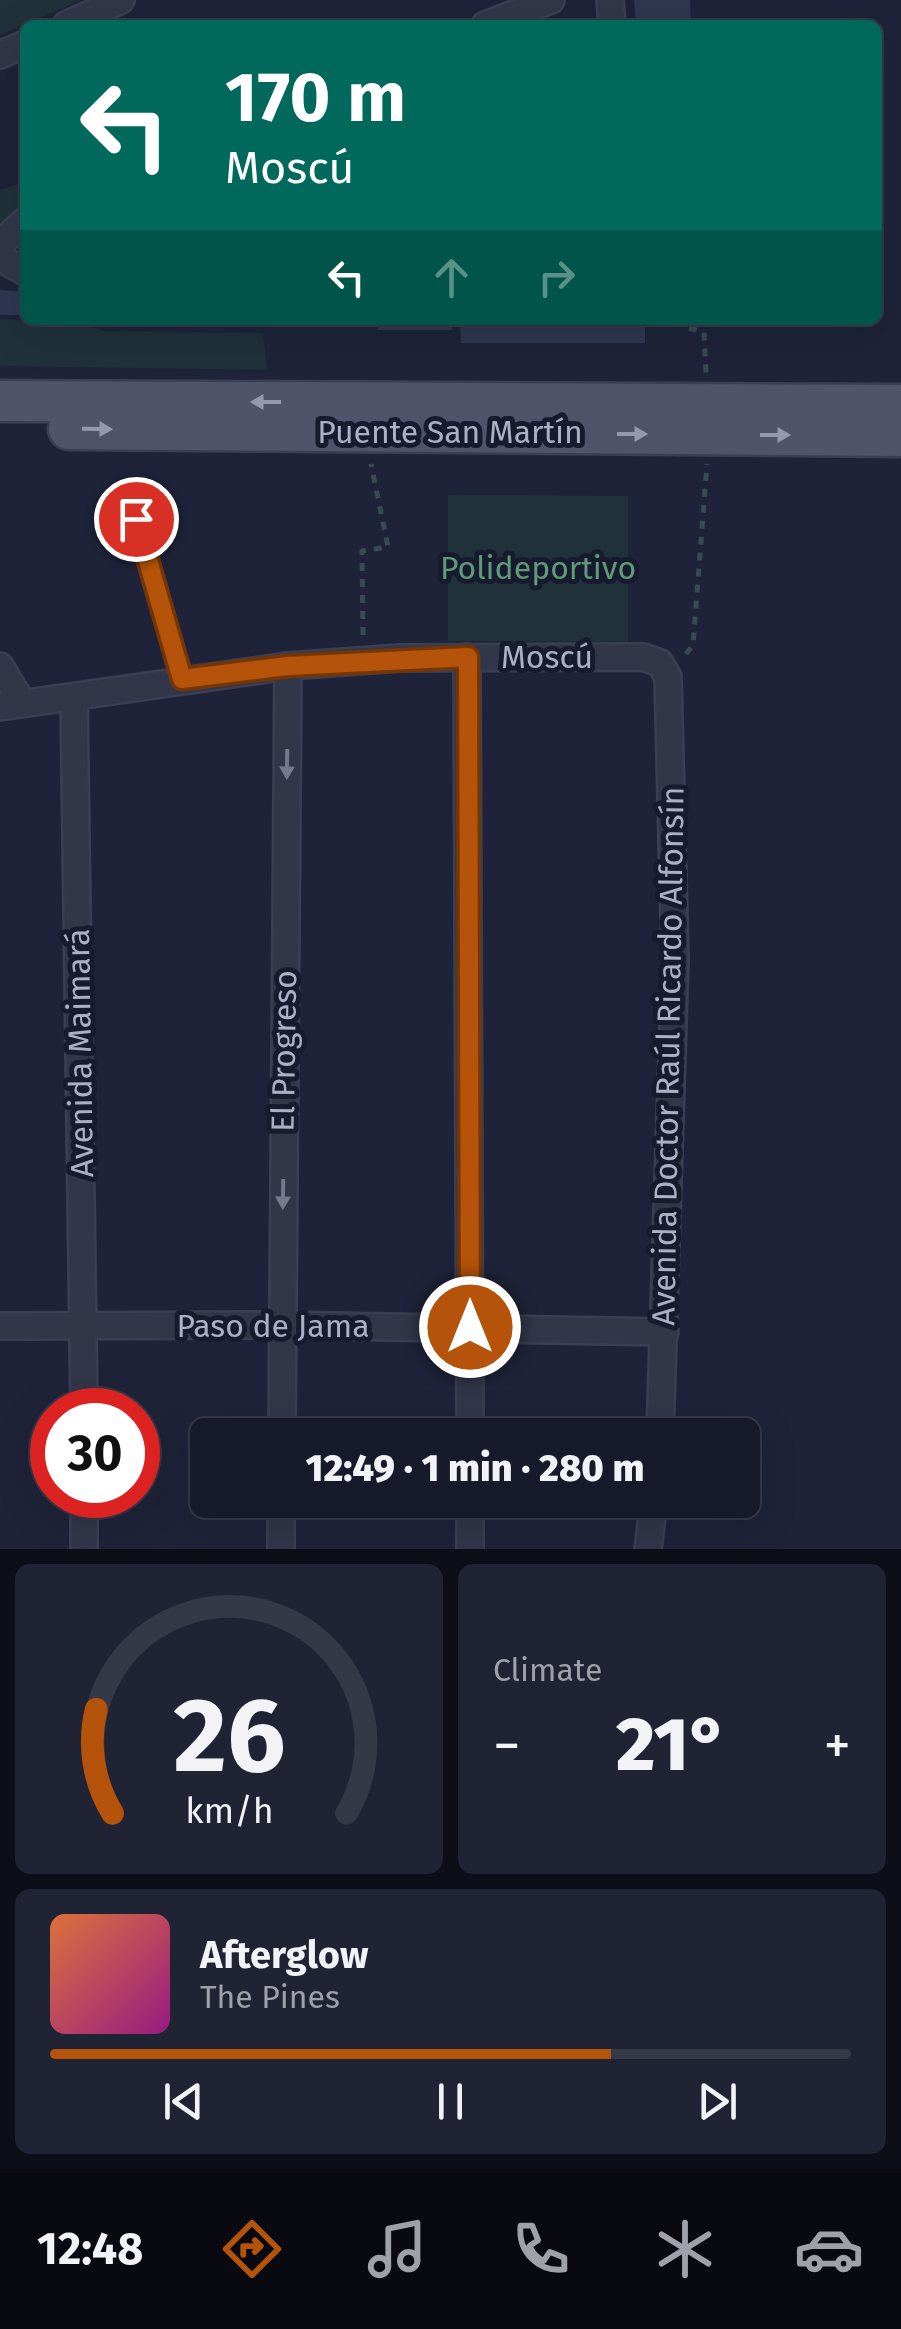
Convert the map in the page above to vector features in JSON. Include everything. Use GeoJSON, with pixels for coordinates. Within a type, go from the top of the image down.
{"type":"FeatureCollection","features":[{"type":"Feature","properties":{"kind":"main road","name":"Puente San Martín"},"geometry":{"type":"LineString","coordinates":[[0,401],[901,436]]}},
{"type":"Feature","properties":{"kind":"main road","name":"Puente San Martín"},"geometry":{"type":"LineString","coordinates":[[0,428],[688,430],[901,404]]}},
{"type":"Feature","properties":{"kind":"street"},"geometry":{"type":"LineString","coordinates":[[77,20],[121,0]]}},
{"type":"Feature","properties":{"kind":"street"},"geometry":{"type":"LineString","coordinates":[[498,20],[551,0]]}},
{"type":"Feature","properties":{"kind":"street"},"geometry":{"type":"LineString","coordinates":[[0,244],[20,226]]}},
{"type":"Feature","properties":{"kind":"street"},"geometry":{"type":"LineString","coordinates":[[468,657],[470,1418]]}},
{"type":"Feature","properties":{"kind":"street","name":"Moscú"},"geometry":{"type":"LineString","coordinates":[[11,705],[182,679],[363,661],[643,657],[660,663],[668,677]]}},
{"type":"Feature","properties":{"kind":"street"},"geometry":{"type":"LineString","coordinates":[[0,666],[11,705]]}},
{"type":"Feature","properties":{"kind":"street","name":"El Progreso"},"geometry":{"type":"LineString","coordinates":[[282,1418],[288,666]]}},
{"type":"Feature","properties":{"kind":"street","name":"Avenida Doctor Raúl Ricardo Alfonsín"},"geometry":{"type":"LineString","coordinates":[[661,1418],[675,960],[668,677]]}},
{"type":"Feature","properties":{"kind":"street","name":"Avenida Maimará"},"geometry":{"type":"LineString","coordinates":[[74,697],[84,1388]]}},
{"type":"Feature","properties":{"kind":"street","name":"Paso de Jama"},"geometry":{"type":"LineString","coordinates":[[0,1326],[282,1325],[665,1332]]}},
{"type":"Feature","properties":{"kind":"street"},"geometry":{"type":"LineString","coordinates":[[84,1518],[84,1549]]}},
{"type":"Feature","properties":{"kind":"street"},"geometry":{"type":"LineString","coordinates":[[281,1518],[281,1549]]}},
{"type":"Feature","properties":{"kind":"street"},"geometry":{"type":"LineString","coordinates":[[470,1518],[470,1549]]}},
{"type":"Feature","properties":{"kind":"street"},"geometry":{"type":"LineString","coordinates":[[648,1549],[652,1518]]}},
{"type":"Feature","properties":{"kind":"lane"},"geometry":{"type":"LineString","coordinates":[[136,519],[182,679]]}},
{"type":"Feature","properties":{"kind":"path"},"geometry":{"type":"LineString","coordinates":[[668,677],[693,645],[688,430]]}},
{"type":"Feature","properties":{"kind":"path"},"geometry":{"type":"LineString","coordinates":[[363,661],[362,552],[388,547],[364,432]]}},
{"type":"Feature","properties":{"kind":"green space"},"geometry":{"type":"Polygon","coordinates":[[[0,0],[81,0],[35,20],[20,20],[20,26],[0,35],[0,0]]]}},
{"type":"Feature","properties":{"kind":"green space"},"geometry":{"type":"Polygon","coordinates":[[[20,184],[20,212],[0,228],[0,190],[20,184]]]}},
{"type":"Feature","properties":{"kind":"green space"},"geometry":{"type":"Polygon","coordinates":[[[0,319],[20,320],[20,325],[84,325],[106,331],[263,333],[267,370],[0,366],[0,319]]]}},
{"type":"Feature","properties":{"kind":"green space","name":"Polideportivo"},"geometry":{"type":"Polygon","coordinates":[[[448,495],[628,496],[628,642],[448,641],[448,495]]]}},
{"type":"Feature","properties":{"kind":"building"},"geometry":{"type":"Polygon","coordinates":[[[634,0],[690,0],[691,20],[636,20],[634,0]]]}},
{"type":"Feature","properties":{"kind":"building"},"geometry":{"type":"Polygon","coordinates":[[[0,290],[20,292],[20,315],[0,315],[0,290]]]}},
{"type":"Feature","properties":{"kind":"building"},"geometry":{"type":"Polygon","coordinates":[[[220,325],[220,327],[107,326],[220,325]]]}},
{"type":"Feature","properties":{"kind":"building"},"geometry":{"type":"Polygon","coordinates":[[[378,325],[452,325],[452,330],[378,330],[378,325]]]}},
{"type":"Feature","properties":{"kind":"building"},"geometry":{"type":"Polygon","coordinates":[[[460,325],[645,325],[645,343],[461,343],[460,325]]]}},
{"type":"Feature","properties":{"kind":"route"},"geometry":{"type":"LineString","coordinates":[[136,519],[182,679],[288,666],[468,657],[470,1327]]}}]}
